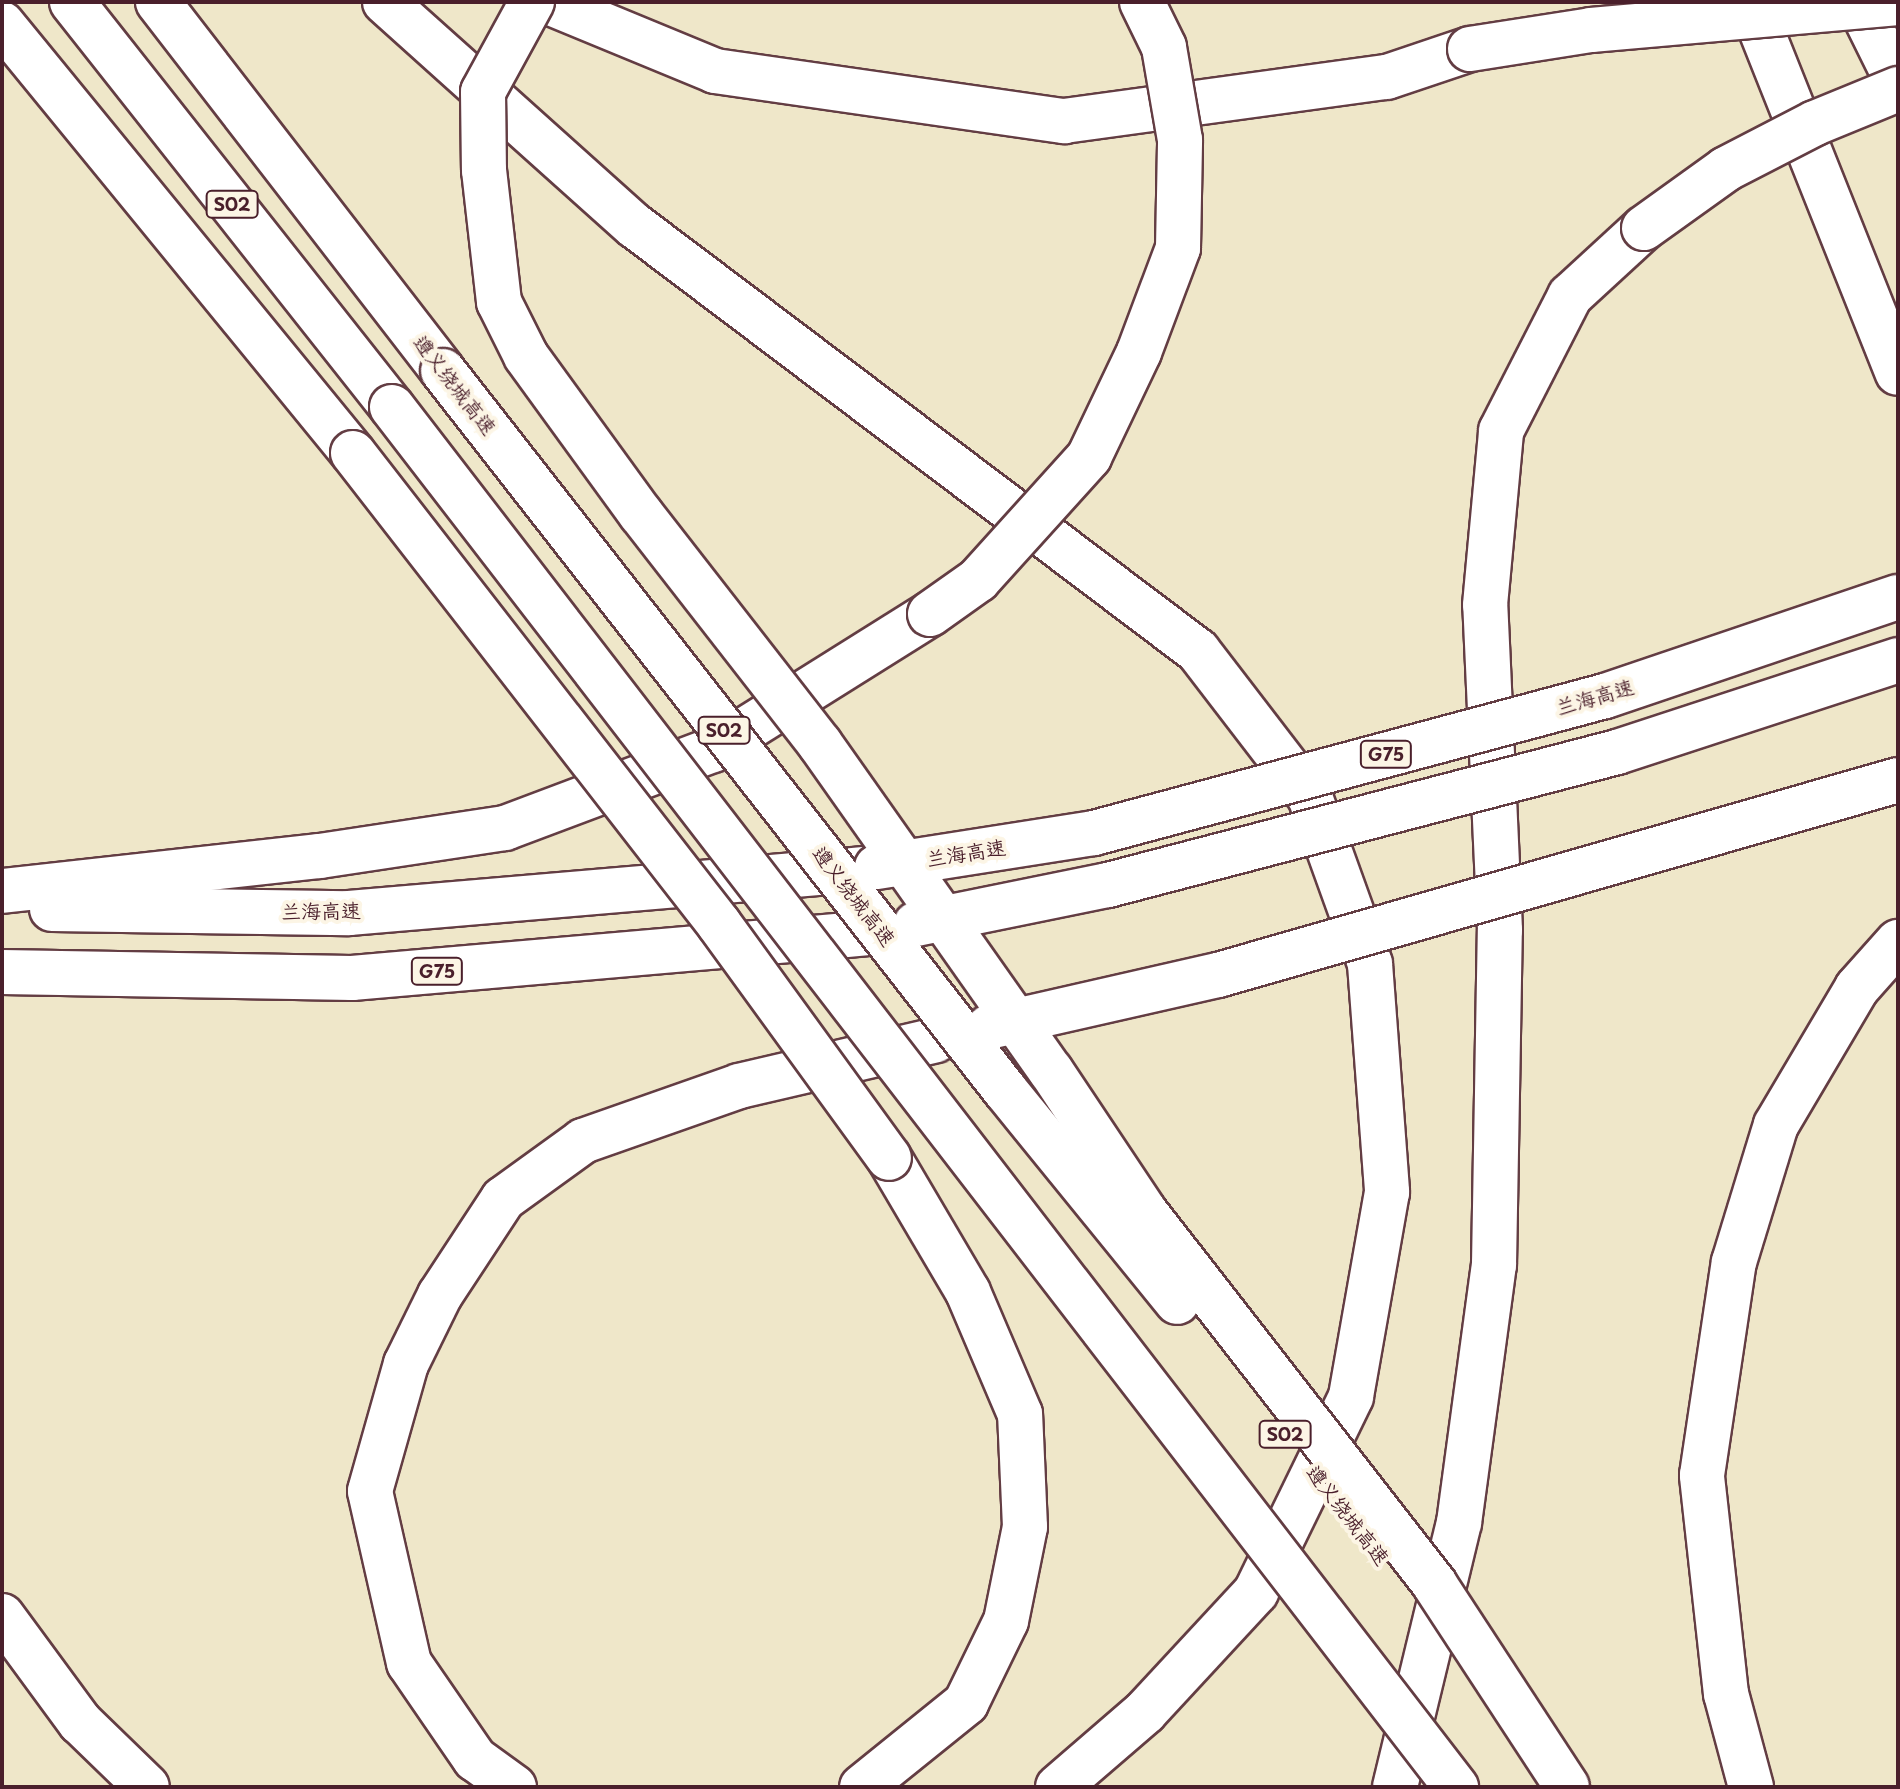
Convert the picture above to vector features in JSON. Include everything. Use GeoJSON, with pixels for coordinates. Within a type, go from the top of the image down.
{"type":"FeatureCollection","features":[{"type":"Feature","properties":{"kind":"main road","name":"S02"},"geometry":{"type":"LineString","coordinates":[[72,2],[392,407],[1456,1787]]}},
{"type":"Feature","properties":{"kind":"main road","name":"遵义绕城高速"},"geometry":{"type":"LineString","coordinates":[[158,2],[1005,1090],[1330,1490],[1553,1787]]}},
{"type":"Feature","properties":{"kind":"main road"},"geometry":{"type":"LineString","coordinates":[[385,2],[635,226],[1198,651],[1310,797],[1370,964],[1387,1192],[1351,1397],[1256,1592],[1145,1712],[1058,1787]]}},
{"type":"Feature","properties":{"kind":"main road"},"geometry":{"type":"LineString","coordinates":[[532,2],[483,92],[484,170],[499,302],[526,356],[641,514],[820,744],[1051,1071],[1145,1212],[1435,1585],[1567,1787]]}},
{"type":"Feature","properties":{"kind":"main road"},"geometry":{"type":"LineString","coordinates":[[548,2],[715,71],[1064,121],[1387,77],[1470,49],[1591,30],[1898,3]]}},
{"type":"Feature","properties":{"kind":"main road"},"geometry":{"type":"LineString","coordinates":[[2,891],[320,856],[505,828],[713,750],[930,614],[978,580],[1089,457],[1139,352],[1178,248],[1180,140],[1164,47],[1142,2]]}},
{"type":"Feature","properties":{"kind":"main road"},"geometry":{"type":"LineString","coordinates":[[1750,2],[1898,373]]}},
{"type":"Feature","properties":{"kind":"main road"},"geometry":{"type":"LineString","coordinates":[[1395,1787],[1459,1523],[1494,1265],[1500,930],[1485,605],[1501,431],[1570,296],[1644,228],[1726,169],[1815,123],[1898,86],[1858,2]]}},
{"type":"Feature","properties":{"kind":"main road"},"geometry":{"type":"LineString","coordinates":[[2,24],[353,453],[719,924],[889,1158],[968,1292],[1020,1414],[1025,1527],[1006,1621],[966,1703],[862,1787]]}},
{"type":"Feature","properties":{"kind":"main road","name":"兰海高速"},"geometry":{"type":"LineString","coordinates":[[2,909],[349,913],[864,869],[1094,833],[1605,696],[1898,597]]}},
{"type":"Feature","properties":{"kind":"main road","name":"G75"},"geometry":{"type":"LineString","coordinates":[[2,972],[352,978],[871,933],[1108,885],[1617,752],[1898,660]]}},
{"type":"Feature","properties":{"kind":"main road"},"geometry":{"type":"LineString","coordinates":[[514,1787],[475,1759],[409,1663],[370,1491],[406,1364],[440,1295],[503,1199],[583,1141],[739,1086],[1218,975],[1898,780]]}},
{"type":"Feature","properties":{"kind":"main road"},"geometry":{"type":"LineString","coordinates":[[1751,1787],[1726,1694],[1702,1475],[1734,1262],[1776,1125],[1857,988],[1898,942]]}},
{"type":"Feature","properties":{"kind":"main road"},"geometry":{"type":"LineString","coordinates":[[2,1616],[80,1722],[147,1787]]}},
{"type":"Feature","properties":{"kind":"main road"},"geometry":{"type":"LineString","coordinates":[[80,1722],[174,1787]]}}]}
